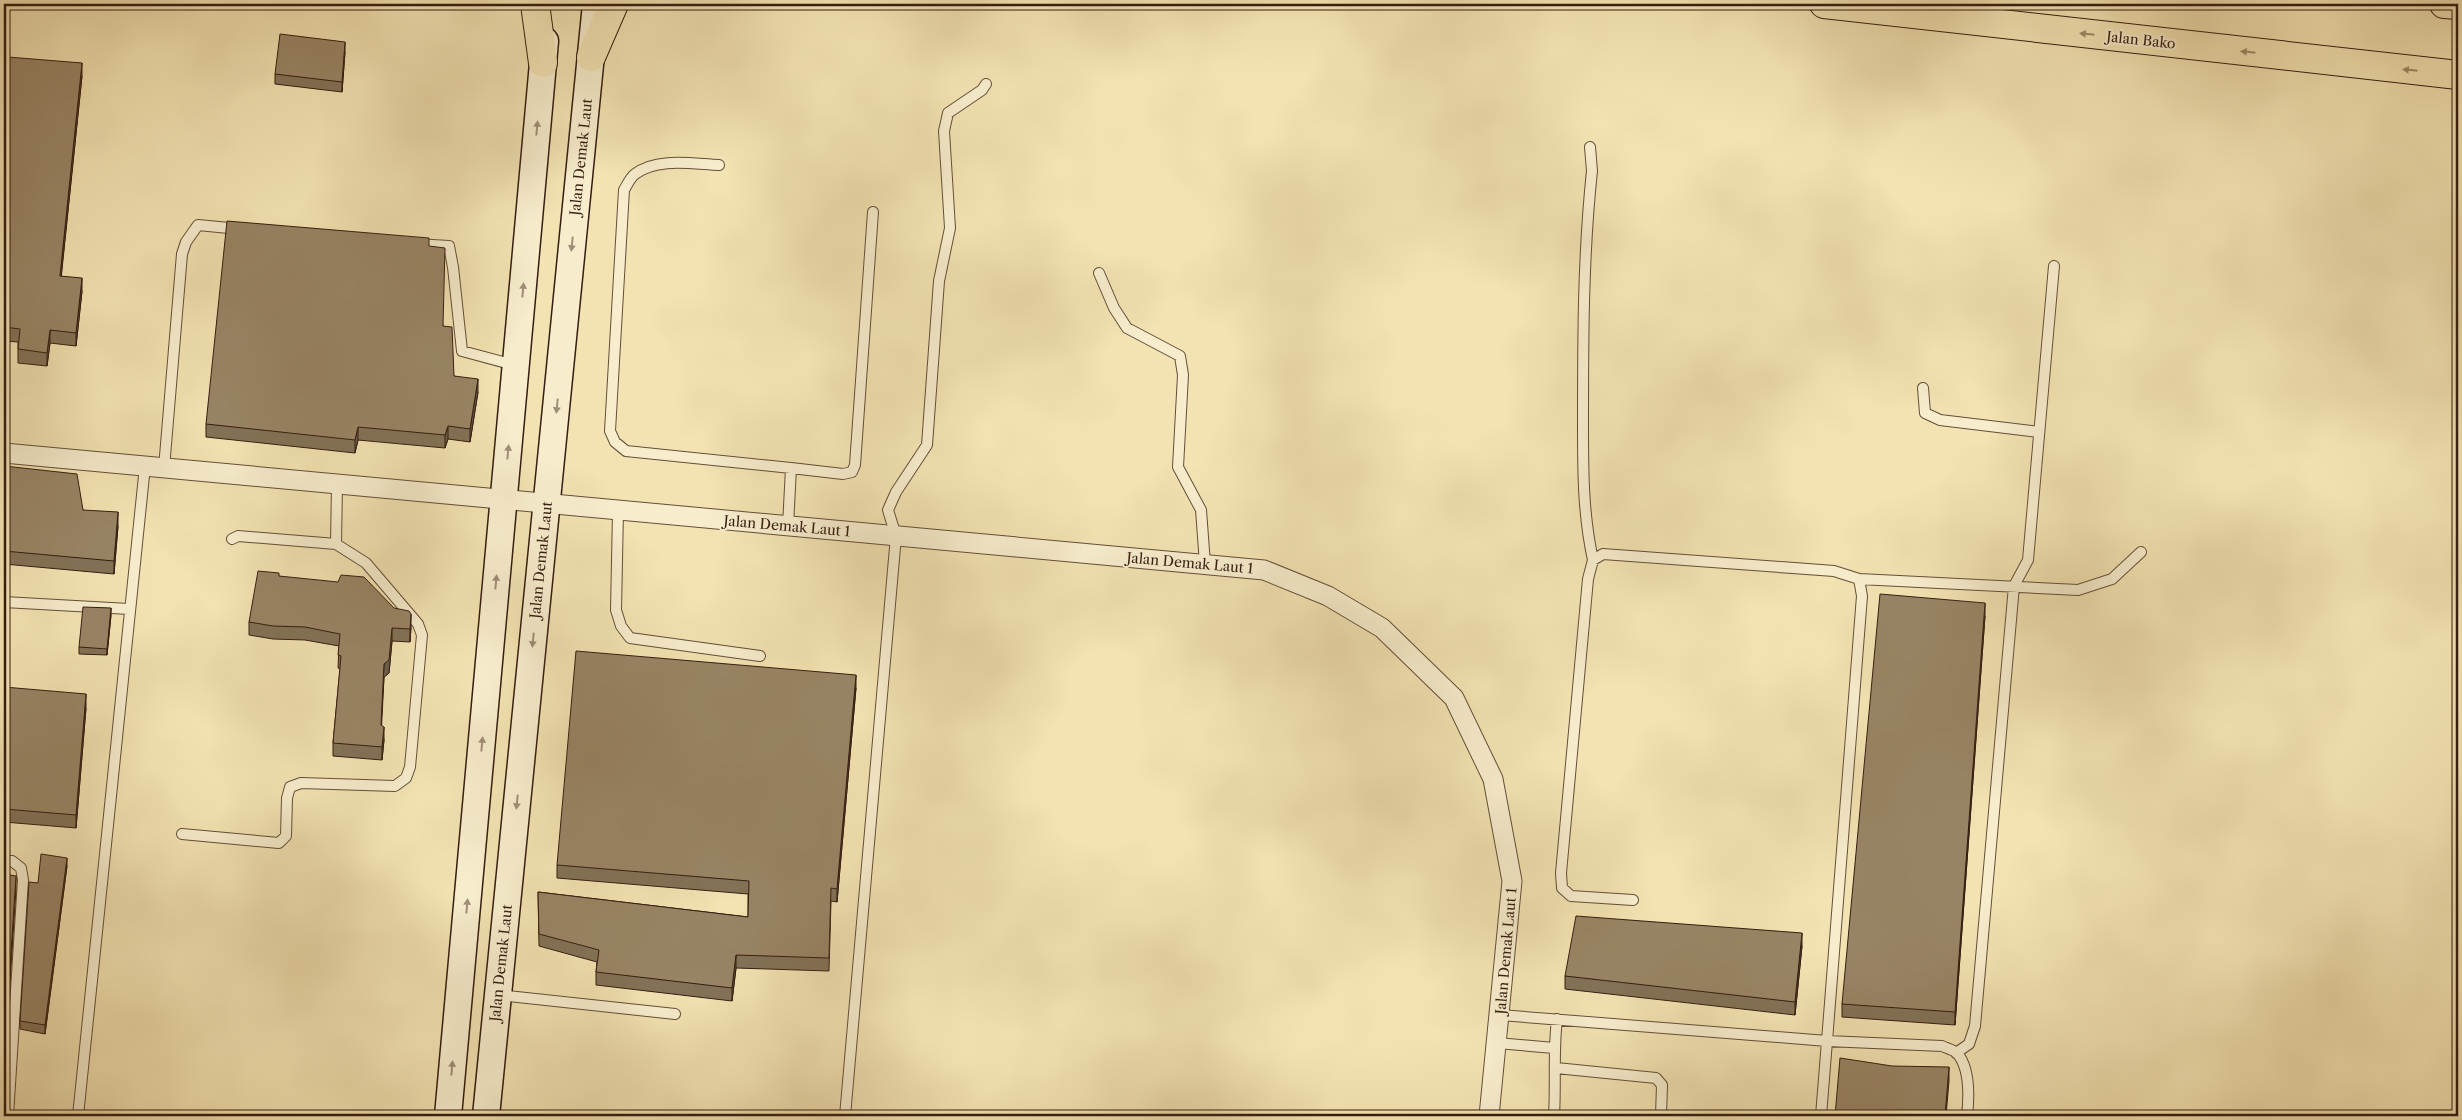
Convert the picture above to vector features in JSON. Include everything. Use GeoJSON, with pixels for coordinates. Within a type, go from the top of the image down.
{"type":"FeatureCollection","features":[{"type":"Feature","properties":{"kind":"main road"},"geometry":{"type":"LineString","coordinates":[[535,4],[543,63]]}},
{"type":"Feature","properties":{"kind":"main road"},"geometry":{"type":"LineString","coordinates":[[448,1116],[549,4]]}},
{"type":"Feature","properties":{"kind":"main road","name":"Jalan Demak Laut"},"geometry":{"type":"LineString","coordinates":[[486,1116],[596,4]]}},
{"type":"Feature","properties":{"kind":"main road"},"geometry":{"type":"LineString","coordinates":[[591,57],[614,4]]}},
{"type":"Feature","properties":{"kind":"main road","name":"Jalan Bako"},"geometry":{"type":"LineString","coordinates":[[1824,4],[2458,75]]}},
{"type":"Feature","properties":{"kind":"main road"},"geometry":{"type":"LineString","coordinates":[[2444,4],[2458,5]]}},
{"type":"Feature","properties":{"kind":"street","name":"Jalan Demak Laut 1"},"geometry":{"type":"LineString","coordinates":[[4,453],[547,505],[1264,570],[1328,596],[1382,628],[1454,698],[1493,779],[1512,881],[1489,1116]]}},
{"type":"Feature","properties":{"kind":"lane"},"geometry":{"type":"LineString","coordinates":[[845,1116],[896,536],[888,510],[896,492],[927,445],[939,281],[950,228],[944,131],[948,113],[982,90],[986,84]]}},
{"type":"Feature","properties":{"kind":"lane"},"geometry":{"type":"LineString","coordinates":[[1590,147],[1592,171],[1584,352],[1583,457],[1585,526],[1593,560],[1586,598],[1561,873],[1562,888],[1571,896],[1633,900]]}},
{"type":"Feature","properties":{"kind":"lane"},"geometry":{"type":"LineString","coordinates":[[719,165],[666,163],[645,168],[633,176],[624,190],[610,432],[615,442],[626,451],[843,474],[852,472],[855,465],[873,212]]}},
{"type":"Feature","properties":{"kind":"lane"},"geometry":{"type":"LineString","coordinates":[[164,468],[182,254],[186,242],[198,225],[246,229]]}},
{"type":"Feature","properties":{"kind":"lane"},"geometry":{"type":"LineString","coordinates":[[400,242],[449,246],[462,351],[516,365]]}},
{"type":"Feature","properties":{"kind":"lane"},"geometry":{"type":"LineString","coordinates":[[1956,1053],[1969,1044],[1975,1026],[2014,586],[2028,560],[2054,266]]}},
{"type":"Feature","properties":{"kind":"lane"},"geometry":{"type":"LineString","coordinates":[[1099,273],[1114,308],[1127,328],[1180,356],[1183,375],[1178,467],[1201,510],[1204,564]]}},
{"type":"Feature","properties":{"kind":"lane"},"geometry":{"type":"LineString","coordinates":[[1923,388],[1925,413],[1940,420],[2039,432]]}},
{"type":"Feature","properties":{"kind":"lane"},"geometry":{"type":"LineString","coordinates":[[78,1116],[104,879],[129,608],[145,466]]}},
{"type":"Feature","properties":{"kind":"lane"},"geometry":{"type":"LineString","coordinates":[[788,526],[791,468]]}},
{"type":"Feature","properties":{"kind":"lane"},"geometry":{"type":"LineString","coordinates":[[336,544],[337,485]]}},
{"type":"Feature","properties":{"kind":"lane"},"geometry":{"type":"LineString","coordinates":[[618,511],[616,610],[621,626],[630,638],[760,656]]}},
{"type":"Feature","properties":{"kind":"lane"},"geometry":{"type":"LineString","coordinates":[[182,834],[278,843],[286,836],[287,798],[290,787],[301,783],[395,786],[406,778],[410,767],[422,636],[418,624],[366,563],[336,544],[238,536],[232,539]]}},
{"type":"Feature","properties":{"kind":"lane"},"geometry":{"type":"LineString","coordinates":[[1593,560],[1603,554],[1834,571],[1859,580],[2078,590],[2112,579],[2141,552]]}},
{"type":"Feature","properties":{"kind":"lane"},"geometry":{"type":"LineString","coordinates":[[1821,1116],[1862,596],[1859,580]]}},
{"type":"Feature","properties":{"kind":"lane"},"geometry":{"type":"LineString","coordinates":[[4,602],[129,608]]}},
{"type":"Feature","properties":{"kind":"lane"},"geometry":{"type":"LineString","coordinates":[[4,861],[12,862],[22,868],[23,880],[8,1116]]}},
{"type":"Feature","properties":{"kind":"lane"},"geometry":{"type":"LineString","coordinates":[[498,995],[675,1014]]}},
{"type":"Feature","properties":{"kind":"lane"},"geometry":{"type":"LineString","coordinates":[[1500,1015],[1827,1041],[1942,1046],[1956,1053],[1963,1066],[1969,1095],[1967,1116]]}},
{"type":"Feature","properties":{"kind":"lane"},"geometry":{"type":"LineString","coordinates":[[1554,1116],[1556,1068],[1554,1048],[1557,1019]]}},
{"type":"Feature","properties":{"kind":"lane"},"geometry":{"type":"LineString","coordinates":[[1497,1043],[1554,1048]]}},
{"type":"Feature","properties":{"kind":"lane"},"geometry":{"type":"LineString","coordinates":[[1556,1068],[1656,1078],[1662,1085],[1661,1116]]}},
{"type":"Feature","properties":{"kind":"building"},"geometry":{"type":"Polygon","coordinates":[[[280,34],[345,42],[342,82],[275,74],[280,34]]]}},
{"type":"Feature","properties":{"kind":"building"},"geometry":{"type":"Polygon","coordinates":[[[8,57],[82,63],[60,276],[82,278],[76,333],[50,330],[47,353],[18,349],[20,329],[4,327],[4,108],[8,57]]]}},
{"type":"Feature","properties":{"kind":"building"},"geometry":{"type":"Polygon","coordinates":[[[227,221],[429,238],[429,246],[445,248],[443,326],[452,327],[454,376],[478,379],[470,429],[448,426],[445,435],[358,427],[355,440],[206,424],[227,221]]]}},
{"type":"Feature","properties":{"kind":"building"},"geometry":{"type":"Polygon","coordinates":[[[4,466],[77,474],[83,510],[118,512],[114,561],[4,551],[4,466]]]}},
{"type":"Feature","properties":{"kind":"building"},"geometry":{"type":"Polygon","coordinates":[[[258,571],[279,573],[279,576],[338,582],[341,575],[364,577],[394,608],[409,611],[411,614],[410,629],[392,628],[389,660],[384,664],[381,725],[384,727],[382,747],[333,743],[341,656],[338,655],[340,634],[305,627],[273,626],[249,622],[258,571]]]}},
{"type":"Feature","properties":{"kind":"building"},"geometry":{"type":"Polygon","coordinates":[[[1880,594],[1985,603],[1955,1012],[1842,1004],[1880,594]]]}},
{"type":"Feature","properties":{"kind":"building"},"geometry":{"type":"Polygon","coordinates":[[[83,607],[111,608],[107,649],[79,647],[83,607]]]}},
{"type":"Feature","properties":{"kind":"building"},"geometry":{"type":"Polygon","coordinates":[[[576,651],[856,675],[837,889],[831,888],[829,958],[736,955],[732,988],[596,972],[599,950],[539,934],[538,892],[748,917],[749,881],[557,865],[576,651]]]}},
{"type":"Feature","properties":{"kind":"building"},"geometry":{"type":"Polygon","coordinates":[[[4,687],[86,694],[76,815],[4,809],[4,687]]]}},
{"type":"Feature","properties":{"kind":"building"},"geometry":{"type":"Polygon","coordinates":[[[41,854],[67,858],[45,1025],[20,1021],[29,882],[38,883],[41,854]]]}},
{"type":"Feature","properties":{"kind":"building"},"geometry":{"type":"Polygon","coordinates":[[[4,874],[16,876],[4,1061],[4,874]]]}},
{"type":"Feature","properties":{"kind":"building"},"geometry":{"type":"Polygon","coordinates":[[[1576,916],[1802,933],[1795,1002],[1565,976],[1576,916]]]}},
{"type":"Feature","properties":{"kind":"building"},"geometry":{"type":"Polygon","coordinates":[[[1840,1058],[1892,1066],[1949,1067],[1945,1116],[1835,1116],[1840,1058]]]}}]}
